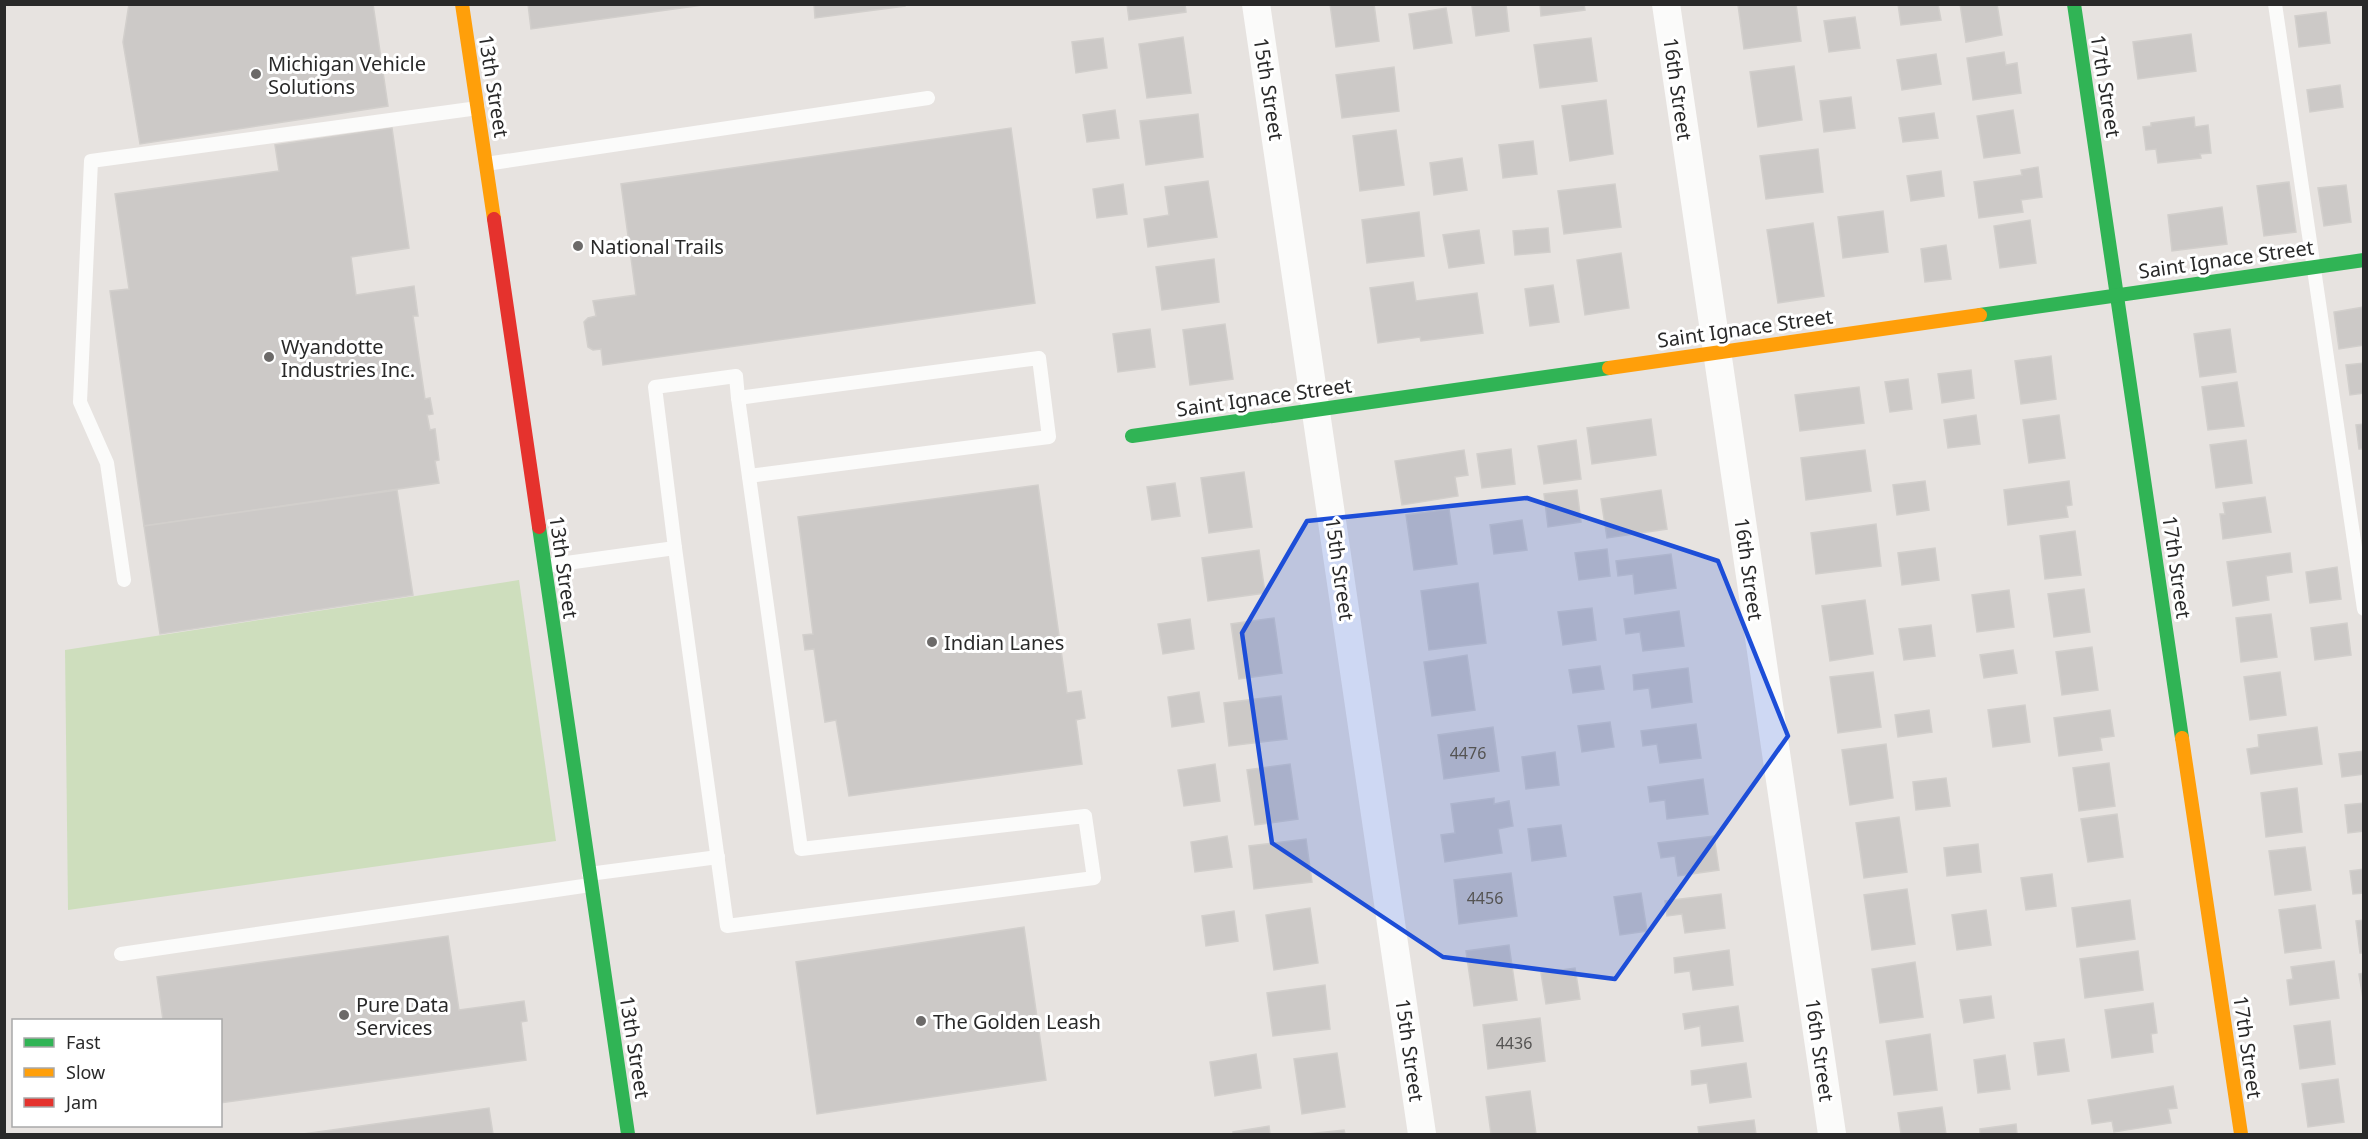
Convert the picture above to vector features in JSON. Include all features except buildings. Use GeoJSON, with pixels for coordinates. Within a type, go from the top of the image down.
{"type":"FeatureCollection","features":[{"type":"Feature","properties":{"kind":"street","name":"13th Street"},"geometry":{"type":"LineString","coordinates":[[462,4],[628,1134]]}},
{"type":"Feature","properties":{"kind":"street","name":"15th Street"},"geometry":{"type":"LineString","coordinates":[[1256,4],[1422,1134]]}},
{"type":"Feature","properties":{"kind":"street","name":"16th Street"},"geometry":{"type":"LineString","coordinates":[[1666,4],[1832,1134]]}},
{"type":"Feature","properties":{"kind":"street","name":"17th Street"},"geometry":{"type":"LineString","coordinates":[[2074,4],[2241,1134]]}},
{"type":"Feature","properties":{"kind":"street","name":"Saint Ignace Street"},"geometry":{"type":"LineString","coordinates":[[1132,436],[2364,260]]}},
{"type":"Feature","properties":{"kind":"lane"},"geometry":{"type":"LineString","coordinates":[[2275,4],[2364,609]]}},
{"type":"Feature","properties":{"kind":"lane"},"geometry":{"type":"LineString","coordinates":[[486,164],[928,98]]}},
{"type":"Feature","properties":{"kind":"lane"},"geometry":{"type":"LineString","coordinates":[[124,580],[107,463],[80,402],[91,161],[478,108]]}},
{"type":"Feature","properties":{"kind":"lane"},"geometry":{"type":"LineString","coordinates":[[738,398],[1039,358],[1048,437],[749,476]]}},
{"type":"Feature","properties":{"kind":"lane"},"geometry":{"type":"LineString","coordinates":[[736,376],[738,398],[801,849],[1085,816],[1094,878],[727,926],[655,387],[736,376]]}},
{"type":"Feature","properties":{"kind":"lane"},"geometry":{"type":"LineString","coordinates":[[545,566],[675,548]]}},
{"type":"Feature","properties":{"kind":"lane"},"geometry":{"type":"LineString","coordinates":[[121,954],[589,880],[718,857]]}},
{"type":"Feature","properties":{"kind":"highlighted area"},"geometry":{"type":"Polygon","coordinates":[[[1527,498],[1718,561],[1788,736],[1615,979],[1443,957],[1272,843],[1242,633],[1307,521],[1527,498]]]}},
{"type":"Feature","properties":{"kind":"green space"},"geometry":{"type":"Polygon","coordinates":[[[519,580],[556,841],[68,910],[65,650],[519,580]]]}},
{"type":"Feature","properties":{"kind":"traffic: fast"},"geometry":{"type":"LineString","coordinates":[[2074,4],[2182,738]]}},
{"type":"Feature","properties":{"kind":"traffic: fast"},"geometry":{"type":"LineString","coordinates":[[1980,315],[2364,260]]}},
{"type":"Feature","properties":{"kind":"traffic: fast"},"geometry":{"type":"LineString","coordinates":[[1132,436],[1609,368]]}},
{"type":"Feature","properties":{"kind":"traffic: fast"},"geometry":{"type":"LineString","coordinates":[[539,527],[628,1134]]}},
{"type":"Feature","properties":{"kind":"traffic: slow"},"geometry":{"type":"LineString","coordinates":[[462,4],[494,219]]}},
{"type":"Feature","properties":{"kind":"traffic: slow"},"geometry":{"type":"LineString","coordinates":[[1609,368],[1980,315]]}},
{"type":"Feature","properties":{"kind":"traffic: slow"},"geometry":{"type":"LineString","coordinates":[[2182,738],[2241,1134]]}},
{"type":"Feature","properties":{"kind":"traffic: jam"},"geometry":{"type":"LineString","coordinates":[[494,219],[539,527]]}},
{"type":"Feature","properties":{"kind":"place","name":"Michigan Vehicle Solutions"},"geometry":{"type":"Point","coordinates":[256,74]}},
{"type":"Feature","properties":{"kind":"place","name":"National Trails"},"geometry":{"type":"Point","coordinates":[578,246]}},
{"type":"Feature","properties":{"kind":"place","name":"Wyandotte Industries Inc."},"geometry":{"type":"Point","coordinates":[269,357]}},
{"type":"Feature","properties":{"kind":"place","name":"Indian Lanes"},"geometry":{"type":"Point","coordinates":[932,642]}},
{"type":"Feature","properties":{"kind":"place","name":"Pure Data Services"},"geometry":{"type":"Point","coordinates":[344,1015]}},
{"type":"Feature","properties":{"kind":"place","name":"The Golden Leash"},"geometry":{"type":"Point","coordinates":[921,1021]}}]}
